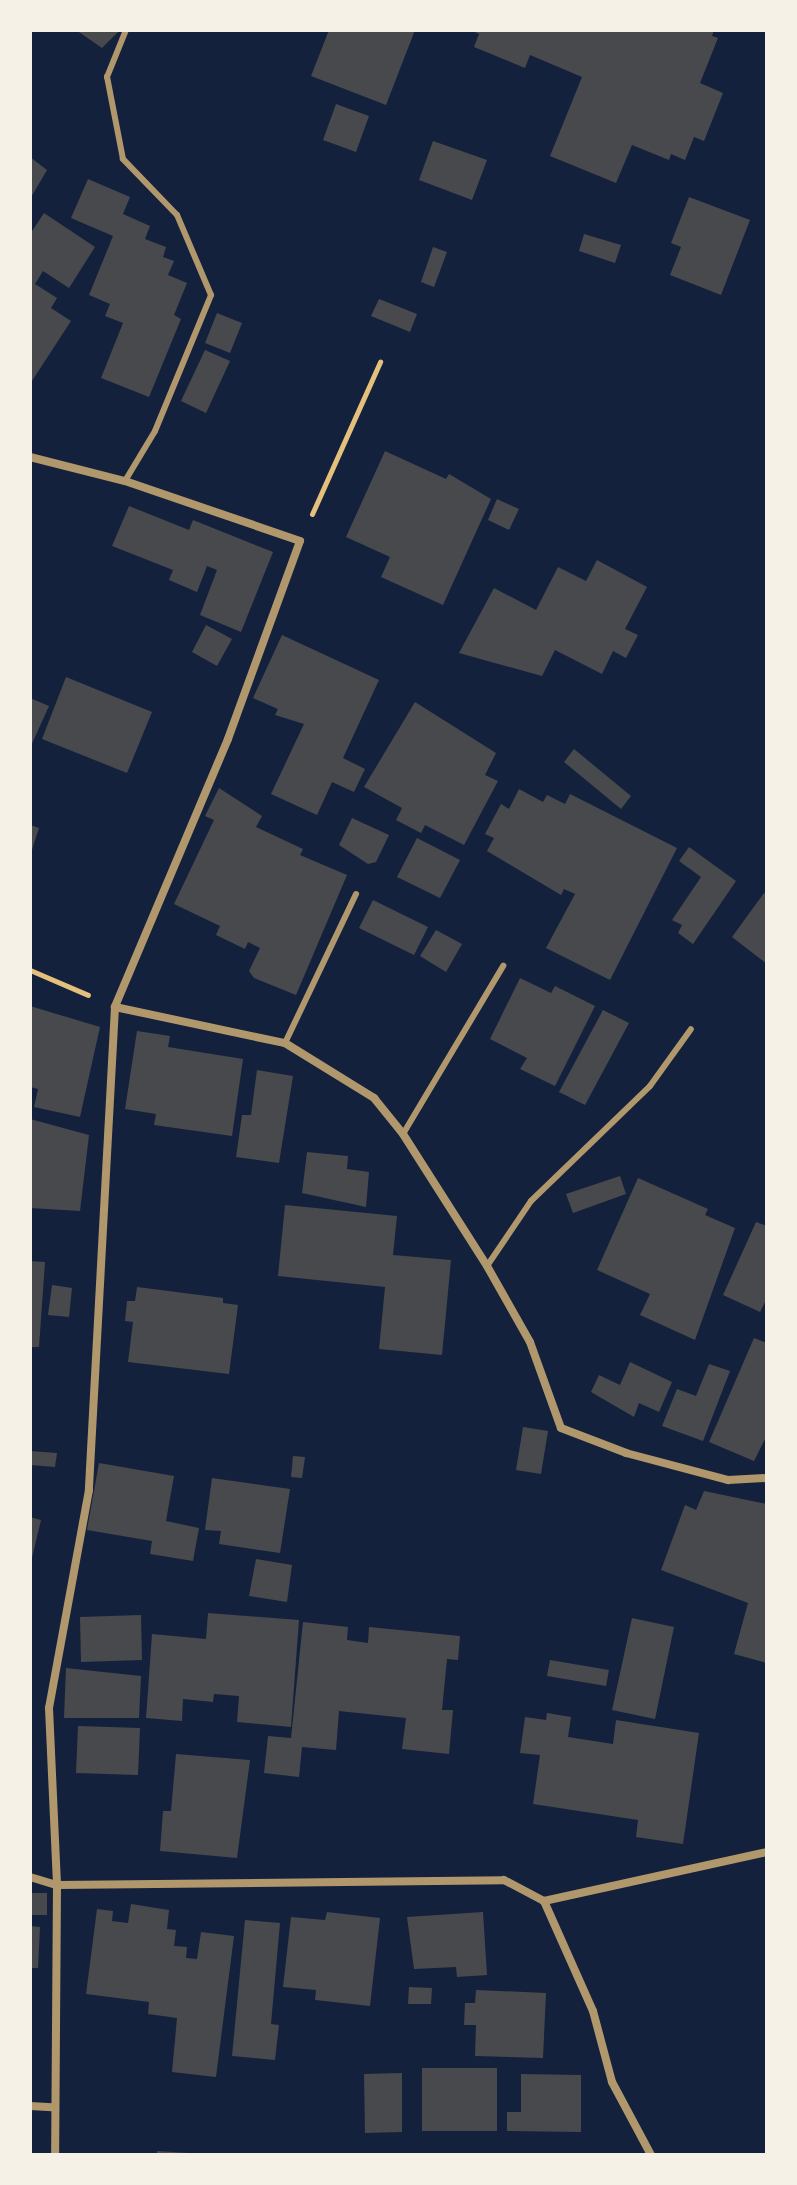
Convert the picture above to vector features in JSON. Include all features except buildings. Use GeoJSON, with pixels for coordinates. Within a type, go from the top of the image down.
{"type":"FeatureCollection","features":[{"type":"Feature","properties":{"kind":"street"},"geometry":{"type":"LineString","coordinates":[[30,457],[125,481],[300,541],[228,739],[115,1007],[89,1490],[49,1708],[57,1885],[52,2107],[55,2155]]}},
{"type":"Feature","properties":{"kind":"street"},"geometry":{"type":"LineString","coordinates":[[115,1007],[285,1043],[374,1098],[403,1134],[487,1266],[530,1342],[561,1428],[626,1453],[728,1480],[767,1478]]}},
{"type":"Feature","properties":{"kind":"street"},"geometry":{"type":"LineString","coordinates":[[544,1901],[767,1852]]}},
{"type":"Feature","properties":{"kind":"street"},"geometry":{"type":"LineString","coordinates":[[30,1877],[57,1885],[504,1880],[544,1901],[593,2011],[612,2082],[651,2155]]}},
{"type":"Feature","properties":{"kind":"street"},"geometry":{"type":"LineString","coordinates":[[30,2106],[52,2107]]}},
{"type":"Feature","properties":{"kind":"lane"},"geometry":{"type":"LineString","coordinates":[[125,481],[155,431],[211,295],[177,215],[123,159],[107,77],[126,30]]}},
{"type":"Feature","properties":{"kind":"lane"},"geometry":{"type":"LineString","coordinates":[[285,1043],[356,894]]}},
{"type":"Feature","properties":{"kind":"lane"},"geometry":{"type":"LineString","coordinates":[[403,1134],[503,966]]}},
{"type":"Feature","properties":{"kind":"lane"},"geometry":{"type":"LineString","coordinates":[[487,1266],[531,1201],[650,1086],[691,1029]]}},
{"type":"Feature","properties":{"kind":"path"},"geometry":{"type":"LineString","coordinates":[[300,541],[380,362]]}},
{"type":"Feature","properties":{"kind":"path"},"geometry":{"type":"LineString","coordinates":[[30,970],[115,1007]]}}]}
